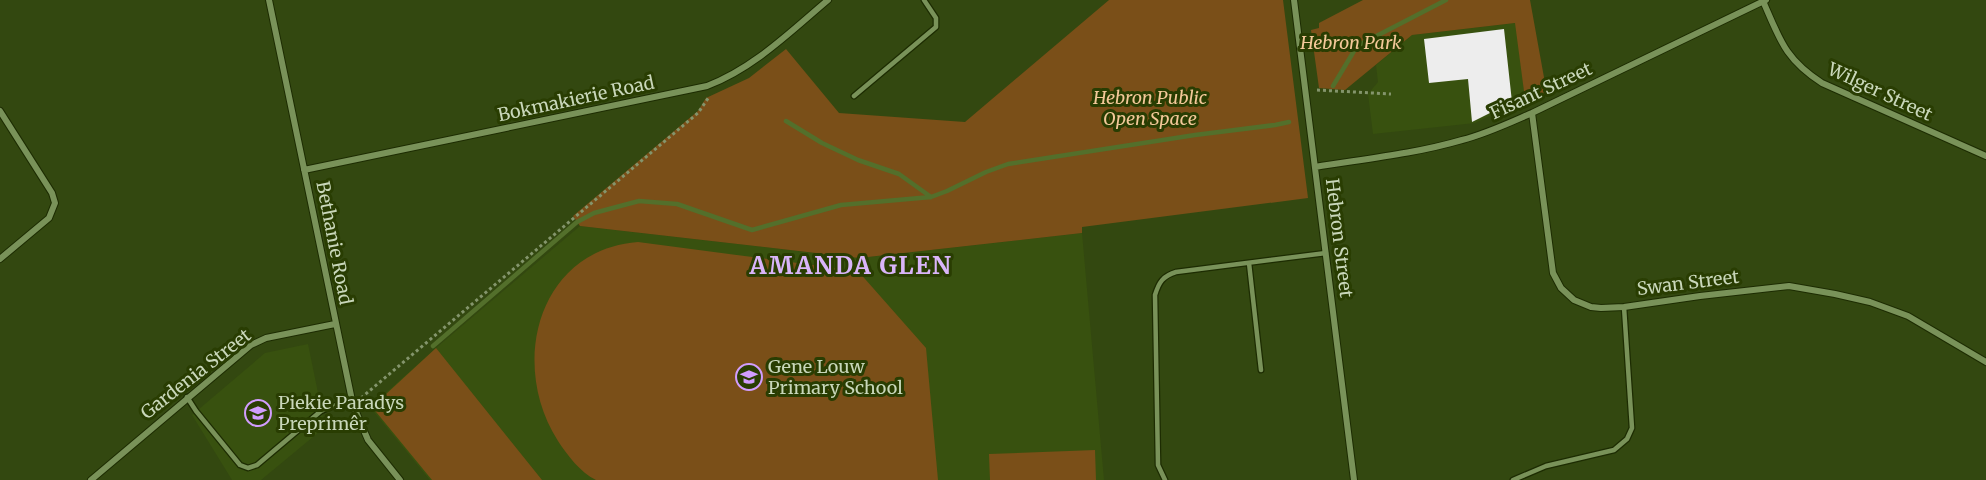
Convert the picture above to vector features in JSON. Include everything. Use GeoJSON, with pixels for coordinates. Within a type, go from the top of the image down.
{"type":"FeatureCollection","features":[{"type":"Feature","properties":{"kind":"street","name":"Bethanie Road"},"geometry":{"type":"LineString","coordinates":[[269,0],[352,402],[368,440],[400,480]]}},
{"type":"Feature","properties":{"kind":"street","name":"Bokmakierie Road"},"geometry":{"type":"LineString","coordinates":[[304,170],[707,86],[740,72],[828,0]]}},
{"type":"Feature","properties":{"kind":"street","name":"Hebron Street"},"geometry":{"type":"LineString","coordinates":[[1294,0],[1354,480]]}},
{"type":"Feature","properties":{"kind":"street","name":"Fisant Street"},"geometry":{"type":"LineString","coordinates":[[1315,167],[1436,147],[1464,140],[1532,113],[1764,1]]}},
{"type":"Feature","properties":{"kind":"street","name":"Wilger Street"},"geometry":{"type":"LineString","coordinates":[[1764,1],[1784,48],[1804,71],[1822,83],[1986,156]]}},
{"type":"Feature","properties":{"kind":"street"},"geometry":{"type":"LineString","coordinates":[[0,111],[52,193],[55,203],[49,218],[0,259]]}},
{"type":"Feature","properties":{"kind":"street","name":"Swan Street"},"geometry":{"type":"LineString","coordinates":[[1532,113],[1551,264],[1556,280],[1566,294],[1582,304],[1601,308],[1624,307],[1789,286],[1870,302],[1908,316],[1986,362]]}},
{"type":"Feature","properties":{"kind":"street","name":"Gardenia Street"},"geometry":{"type":"LineString","coordinates":[[91,480],[256,342],[335,324]]}},
{"type":"Feature","properties":{"kind":"lane"},"geometry":{"type":"LineString","coordinates":[[854,96],[936,27],[936,18],[924,0]]}},
{"type":"Feature","properties":{"kind":"lane"},"geometry":{"type":"LineString","coordinates":[[1165,480],[1158,465],[1155,295],[1158,286],[1167,275],[1176,272],[1326,253]]}},
{"type":"Feature","properties":{"kind":"lane"},"geometry":{"type":"LineString","coordinates":[[1248,263],[1261,370]]}},
{"type":"Feature","properties":{"kind":"lane"},"geometry":{"type":"LineString","coordinates":[[1513,480],[1546,466],[1614,450],[1627,440],[1632,428],[1624,307]]}},
{"type":"Feature","properties":{"kind":"lane"},"geometry":{"type":"LineString","coordinates":[[187,398],[240,465],[248,468],[257,465],[321,411],[352,402]]}},
{"type":"Feature","properties":{"kind":"path"},"geometry":{"type":"LineString","coordinates":[[352,402],[698,113],[710,97],[707,86]]}},
{"type":"Feature","properties":{"kind":"path"},"geometry":{"type":"LineString","coordinates":[[1317,90],[1391,94]]}},
{"type":"Feature","properties":{"kind":"shaded area"},"geometry":{"type":"Polygon","coordinates":[[[1516,23],[1525,99],[1475,123],[1373,134],[1368,94],[1378,82],[1376,65],[1412,35],[1516,23]]]}},
{"type":"Feature","properties":{"kind":"shaded area","name":"Gene Louw Primary School"},"geometry":{"type":"Polygon","coordinates":[[[580,226],[859,258],[1082,233],[1104,480],[430,480],[370,407],[580,226]]]}},
{"type":"Feature","properties":{"kind":"shaded area","name":"Piekie Paradys Preprimêr"},"geometry":{"type":"Polygon","coordinates":[[[308,344],[325,427],[261,480],[232,480],[192,415],[265,353],[308,344]]]}},
{"type":"Feature","properties":{"kind":"green space","name":"Hebron Public Open Space"},"geometry":{"type":"Polygon","coordinates":[[[1109,0],[1283,0],[1308,198],[1082,227],[1082,233],[859,258],[580,226],[573,216],[698,111],[706,98],[749,78],[786,49],[839,113],[965,122],[1109,0]]]}},
{"type":"Feature","properties":{"kind":"green space","name":"Hebron Park"},"geometry":{"type":"Polygon","coordinates":[[[1363,0],[1530,0],[1547,94],[1530,103],[1525,99],[1515,23],[1412,35],[1345,90],[1319,88],[1311,30],[1319,28],[1319,23],[1363,0]]]}},
{"type":"Feature","properties":{"kind":"green space"},"geometry":{"type":"Polygon","coordinates":[[[638,242],[858,271],[926,348],[938,480],[596,480],[585,473],[558,441],[543,411],[536,379],[535,347],[542,316],[555,288],[576,266],[604,250],[638,242]]]}},
{"type":"Feature","properties":{"kind":"green space"},"geometry":{"type":"Polygon","coordinates":[[[436,348],[542,480],[432,480],[372,407],[436,348]]]}},
{"type":"Feature","properties":{"kind":"green space"},"geometry":{"type":"Polygon","coordinates":[[[1095,450],[1096,480],[990,480],[989,454],[1095,450]]]}},
{"type":"Feature","properties":{"kind":"building"},"geometry":{"type":"Polygon","coordinates":[[[1504,29],[1512,102],[1472,122],[1468,79],[1429,83],[1424,39],[1504,29]]]}},
{"type":"Feature","properties":{"kind":"waterway"},"geometry":{"type":"LineString","coordinates":[[1333,86],[1357,46],[1446,0]]}},
{"type":"Feature","properties":{"kind":"waterway"},"geometry":{"type":"LineString","coordinates":[[786,121],[822,143],[858,160],[899,174],[931,197]]}},
{"type":"Feature","properties":{"kind":"waterway"},"geometry":{"type":"LineString","coordinates":[[433,346],[577,222],[594,213],[639,201],[677,204],[752,230],[841,205],[931,197],[1008,164],[1289,122]]}},
{"type":"Feature","properties":{"kind":"place","name":"Gene Louw Primary School"},"geometry":{"type":"Point","coordinates":[749,377]}},
{"type":"Feature","properties":{"kind":"place","name":"Piekie Paradys Preprimêr"},"geometry":{"type":"Point","coordinates":[258,413]}},
{"type":"Feature","properties":{"kind":"district","name":"AMANDA GLEN"},"geometry":{"type":"Point","coordinates":[851,266]}}]}
